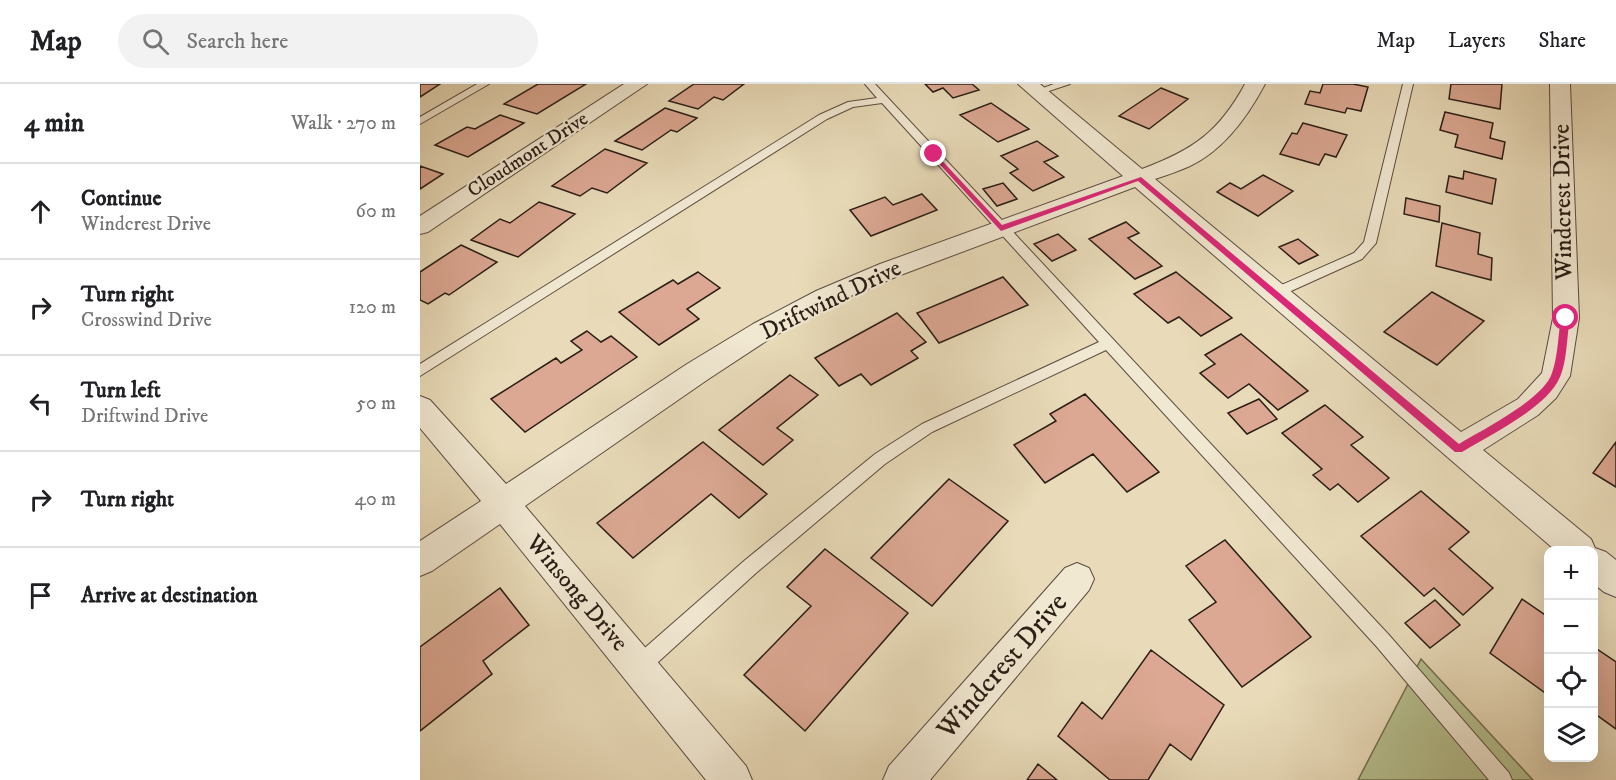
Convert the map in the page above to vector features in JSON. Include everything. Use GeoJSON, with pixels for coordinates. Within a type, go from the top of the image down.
{"type":"FeatureCollection","features":[{"type":"Feature","properties":{"kind":"street","name":"Cloudmont Drive"},"geometry":{"type":"LineString","coordinates":[[420,227],[637,84]]}},
{"type":"Feature","properties":{"kind":"street","name":"Driftwind Drive"},"geometry":{"type":"LineString","coordinates":[[420,560],[697,372],[762,331],[825,297],[878,274],[1184,161],[1204,148],[1235,120],[1255,84]]}},
{"type":"Feature","properties":{"kind":"street","name":"Windcrest Drive"},"geometry":{"type":"LineString","coordinates":[[1459,449],[1528,407],[1546,390],[1556,376],[1566,318],[1560,84]]}},
{"type":"Feature","properties":{"kind":"street"},"geometry":{"type":"LineString","coordinates":[[1032,88],[1574,546]]}},
{"type":"Feature","properties":{"kind":"street","name":"Winsong Drive"},"geometry":{"type":"LineString","coordinates":[[420,408],[503,504],[732,780]]}},
{"type":"Feature","properties":{"kind":"street"},"geometry":{"type":"LineString","coordinates":[[1598,567],[1616,581]]}},
{"type":"Feature","properties":{"kind":"street","name":"Windcrest Drive"},"geometry":{"type":"LineString","coordinates":[[903,780],[1077,579]]}},
{"type":"Feature","properties":{"kind":"lane"},"geometry":{"type":"LineString","coordinates":[[420,120],[484,84]]}},
{"type":"Feature","properties":{"kind":"lane"},"geometry":{"type":"LineString","coordinates":[[870,84],[1001,229],[1383,641],[1502,780]]}},
{"type":"Feature","properties":{"kind":"lane"},"geometry":{"type":"LineString","coordinates":[[1032,88],[1065,84]]}},
{"type":"Feature","properties":{"kind":"lane"},"geometry":{"type":"LineString","coordinates":[[1275,293],[1358,256],[1370,243],[1408,84]]}},
{"type":"Feature","properties":{"kind":"lane"},"geometry":{"type":"LineString","coordinates":[[420,371],[823,117],[851,104],[883,100]]}},
{"type":"Feature","properties":{"kind":"lane"},"geometry":{"type":"LineString","coordinates":[[638,667],[750,567],[880,459],[927,428],[1107,344]]}},
{"type":"Feature","properties":{"kind":"green space"},"geometry":{"type":"Polygon","coordinates":[[[1421,659],[1533,780],[1358,780],[1421,659]]]}},
{"type":"Feature","properties":{"kind":"building"},"geometry":{"type":"Polygon","coordinates":[[[420,84],[440,84],[420,97],[420,84]]]}},
{"type":"Feature","properties":{"kind":"building"},"geometry":{"type":"Polygon","coordinates":[[[538,84],[586,84],[537,114],[504,104],[538,84]]]}},
{"type":"Feature","properties":{"kind":"building"},"geometry":{"type":"Polygon","coordinates":[[[694,84],[744,84],[723,100],[714,97],[698,109],[669,101],[694,84]]]}},
{"type":"Feature","properties":{"kind":"building"},"geometry":{"type":"Polygon","coordinates":[[[925,84],[972,84],[979,90],[953,98],[943,88],[933,92],[925,84]]]}},
{"type":"Feature","properties":{"kind":"building"},"geometry":{"type":"Polygon","coordinates":[[[1323,84],[1353,84],[1368,87],[1361,111],[1347,108],[1345,113],[1305,104],[1310,91],[1320,93],[1323,84]]]}},
{"type":"Feature","properties":{"kind":"building"},"geometry":{"type":"Polygon","coordinates":[[[1451,84],[1502,84],[1500,109],[1449,99],[1451,84]]]}},
{"type":"Feature","properties":{"kind":"building"},"geometry":{"type":"Polygon","coordinates":[[[1161,88],[1188,99],[1149,129],[1119,116],[1161,88]]]}},
{"type":"Feature","properties":{"kind":"building"},"geometry":{"type":"Polygon","coordinates":[[[991,103],[1029,129],[998,142],[960,115],[991,103]]]}},
{"type":"Feature","properties":{"kind":"building"},"geometry":{"type":"Polygon","coordinates":[[[665,108],[697,118],[677,132],[671,130],[642,150],[615,141],[665,108]]]}},
{"type":"Feature","properties":{"kind":"building"},"geometry":{"type":"Polygon","coordinates":[[[1445,112],[1493,123],[1490,138],[1505,142],[1502,159],[1455,147],[1458,135],[1440,130],[1445,112]]]}},
{"type":"Feature","properties":{"kind":"building"},"geometry":{"type":"Polygon","coordinates":[[[500,115],[524,123],[468,157],[435,145],[467,127],[475,129],[500,115]]]}},
{"type":"Feature","properties":{"kind":"building"},"geometry":{"type":"Polygon","coordinates":[[[1303,123],[1347,135],[1336,157],[1325,154],[1319,165],[1280,154],[1292,133],[1297,134],[1303,123]]]}},
{"type":"Feature","properties":{"kind":"building"},"geometry":{"type":"Polygon","coordinates":[[[1037,141],[1058,156],[1044,162],[1064,177],[1033,191],[1010,173],[1018,169],[1001,156],[1037,141]]]}},
{"type":"Feature","properties":{"kind":"building"},"geometry":{"type":"Polygon","coordinates":[[[605,149],[647,163],[607,193],[592,188],[580,196],[552,186],[605,149]]]}},
{"type":"Feature","properties":{"kind":"building"},"geometry":{"type":"Polygon","coordinates":[[[420,166],[443,174],[420,189],[420,166]]]}},
{"type":"Feature","properties":{"kind":"building"},"geometry":{"type":"Polygon","coordinates":[[[1464,171],[1496,179],[1492,204],[1446,192],[1449,176],[1463,179],[1464,171]]]}},
{"type":"Feature","properties":{"kind":"building"},"geometry":{"type":"Polygon","coordinates":[[[1263,175],[1293,191],[1258,216],[1217,192],[1230,183],[1241,189],[1263,175]]]}},
{"type":"Feature","properties":{"kind":"building"},"geometry":{"type":"Polygon","coordinates":[[[1003,183],[1017,199],[997,206],[983,189],[1003,183]]]}},
{"type":"Feature","properties":{"kind":"building"},"geometry":{"type":"Polygon","coordinates":[[[922,194],[937,210],[871,236],[850,210],[885,197],[893,205],[922,194]]]}},
{"type":"Feature","properties":{"kind":"building"},"geometry":{"type":"Polygon","coordinates":[[[1406,198],[1440,206],[1439,222],[1404,214],[1406,198]]]}},
{"type":"Feature","properties":{"kind":"building"},"geometry":{"type":"Polygon","coordinates":[[[539,202],[575,214],[518,257],[471,240],[500,219],[510,223],[539,202]]]}},
{"type":"Feature","properties":{"kind":"building"},"geometry":{"type":"Polygon","coordinates":[[[1126,222],[1139,233],[1128,238],[1162,266],[1135,279],[1089,239],[1126,222]]]}},
{"type":"Feature","properties":{"kind":"building"},"geometry":{"type":"Polygon","coordinates":[[[1442,223],[1480,233],[1478,254],[1492,258],[1491,280],[1436,266],[1442,223]]]}},
{"type":"Feature","properties":{"kind":"building"},"geometry":{"type":"Polygon","coordinates":[[[1058,234],[1076,250],[1052,261],[1034,244],[1058,234]]]}},
{"type":"Feature","properties":{"kind":"building"},"geometry":{"type":"Polygon","coordinates":[[[1298,239],[1318,255],[1299,264],[1279,247],[1298,239]]]}},
{"type":"Feature","properties":{"kind":"building"},"geometry":{"type":"Polygon","coordinates":[[[461,245],[497,262],[449,295],[445,293],[428,304],[420,300],[420,272],[461,245]]]}},
{"type":"Feature","properties":{"kind":"building"},"geometry":{"type":"Polygon","coordinates":[[[698,272],[720,288],[687,309],[699,319],[659,345],[619,312],[673,280],[678,284],[698,272]]]}},
{"type":"Feature","properties":{"kind":"building"},"geometry":{"type":"Polygon","coordinates":[[[1176,272],[1232,318],[1201,336],[1179,317],[1168,323],[1134,294],[1176,272]]]}},
{"type":"Feature","properties":{"kind":"building"},"geometry":{"type":"Polygon","coordinates":[[[1003,277],[1028,305],[939,343],[917,313],[1003,277]]]}},
{"type":"Feature","properties":{"kind":"building"},"geometry":{"type":"Polygon","coordinates":[[[1432,292],[1484,321],[1437,365],[1384,332],[1432,292]]]}},
{"type":"Feature","properties":{"kind":"building"},"geometry":{"type":"Polygon","coordinates":[[[897,313],[926,342],[911,351],[918,358],[871,385],[861,374],[839,386],[815,358],[897,313]]]}},
{"type":"Feature","properties":{"kind":"building"},"geometry":{"type":"Polygon","coordinates":[[[587,331],[601,342],[611,336],[637,357],[525,432],[491,399],[556,358],[561,363],[582,350],[571,341],[587,331]]]}},
{"type":"Feature","properties":{"kind":"building"},"geometry":{"type":"Polygon","coordinates":[[[1241,334],[1308,391],[1278,410],[1249,384],[1228,398],[1200,373],[1215,364],[1205,355],[1241,334]]]}},
{"type":"Feature","properties":{"kind":"building"},"geometry":{"type":"Polygon","coordinates":[[[790,375],[818,395],[777,428],[793,440],[763,465],[719,430],[790,375]]]}},
{"type":"Feature","properties":{"kind":"building"},"geometry":{"type":"Polygon","coordinates":[[[1085,394],[1159,472],[1127,492],[1093,454],[1045,483],[1014,445],[1056,421],[1050,414],[1085,394]]]}},
{"type":"Feature","properties":{"kind":"building"},"geometry":{"type":"Polygon","coordinates":[[[1259,399],[1277,419],[1247,434],[1228,413],[1259,399]]]}},
{"type":"Feature","properties":{"kind":"building"},"geometry":{"type":"Polygon","coordinates":[[[1325,405],[1363,437],[1351,445],[1389,478],[1358,502],[1338,484],[1330,490],[1313,475],[1322,469],[1282,433],[1325,405]]]}},
{"type":"Feature","properties":{"kind":"building"},"geometry":{"type":"Polygon","coordinates":[[[703,442],[767,494],[739,518],[711,494],[633,558],[597,523],[703,442]]]}},
{"type":"Feature","properties":{"kind":"building"},"geometry":{"type":"Polygon","coordinates":[[[1616,442],[1616,487],[1593,473],[1616,442]]]}},
{"type":"Feature","properties":{"kind":"building"},"geometry":{"type":"Polygon","coordinates":[[[949,479],[1008,521],[932,606],[871,558],[949,479]]]}},
{"type":"Feature","properties":{"kind":"building"},"geometry":{"type":"Polygon","coordinates":[[[1421,491],[1469,532],[1449,549],[1493,588],[1463,615],[1434,588],[1424,596],[1361,536],[1421,491]]]}},
{"type":"Feature","properties":{"kind":"building"},"geometry":{"type":"Polygon","coordinates":[[[1225,540],[1311,637],[1242,687],[1189,620],[1216,602],[1186,566],[1225,540]]]}},
{"type":"Feature","properties":{"kind":"building"},"geometry":{"type":"Polygon","coordinates":[[[825,549],[908,613],[805,731],[744,675],[811,606],[787,587],[825,549]]]}},
{"type":"Feature","properties":{"kind":"building"},"geometry":{"type":"Polygon","coordinates":[[[500,588],[529,625],[483,661],[492,674],[420,731],[420,647],[500,588]]]}},
{"type":"Feature","properties":{"kind":"building"},"geometry":{"type":"Polygon","coordinates":[[[1522,599],[1544,614],[1544,692],[1490,653],[1522,599]]]}},
{"type":"Feature","properties":{"kind":"building"},"geometry":{"type":"Polygon","coordinates":[[[1435,600],[1460,625],[1430,648],[1405,623],[1435,600]]]}},
{"type":"Feature","properties":{"kind":"building"},"geometry":{"type":"Polygon","coordinates":[[[1151,650],[1224,705],[1191,760],[1170,744],[1148,780],[1110,780],[1058,736],[1082,702],[1102,719],[1151,650]]]}},
{"type":"Feature","properties":{"kind":"building"},"geometry":{"type":"Polygon","coordinates":[[[1598,650],[1616,662],[1616,729],[1598,716],[1598,650]]]}},
{"type":"Feature","properties":{"kind":"building"},"geometry":{"type":"Polygon","coordinates":[[[1038,764],[1057,780],[1027,780],[1038,764]]]}},
{"type":"Feature","properties":{"kind":"route"},"geometry":{"type":"LineString","coordinates":[[934,154],[1001,229],[1139,178],[1459,449],[1528,407],[1546,390],[1556,376],[1566,318]]}}]}
